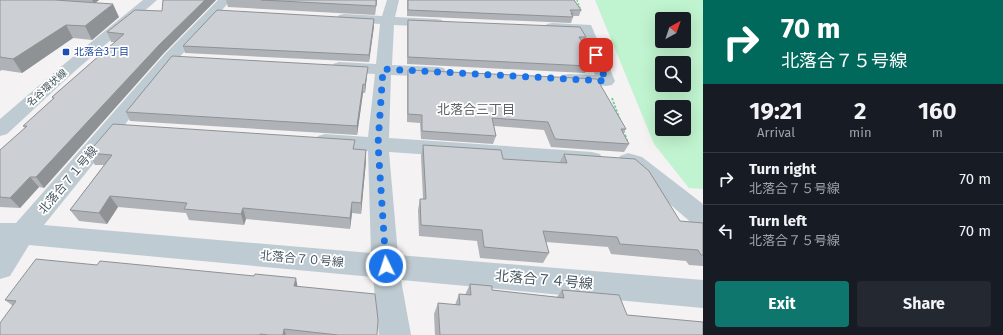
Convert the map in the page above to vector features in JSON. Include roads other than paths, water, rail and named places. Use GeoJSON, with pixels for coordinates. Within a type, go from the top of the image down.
{"type":"FeatureCollection","features":[{"type":"Feature","properties":{"kind":"street","name":"名谷環状線"},"geometry":{"type":"LineString","coordinates":[[0,130],[69,68],[151,0]]}},
{"type":"Feature","properties":{"kind":"street","name":"北落合７１号線"},"geometry":{"type":"LineString","coordinates":[[0,267],[11,234],[178,59],[224,8]]}},
{"type":"Feature","properties":{"kind":"street"},"geometry":{"type":"LineString","coordinates":[[332,18],[390,10],[451,23]]}},
{"type":"Feature","properties":{"kind":"street"},"geometry":{"type":"LineString","coordinates":[[390,10],[383,69],[378,144],[386,266],[395,335]]}},
{"type":"Feature","properties":{"kind":"street"},"geometry":{"type":"LineString","coordinates":[[115,11],[135,12]]}},
{"type":"Feature","properties":{"kind":"street"},"geometry":{"type":"LineString","coordinates":[[538,27],[586,28],[606,81],[558,78]]}},
{"type":"Feature","properties":{"kind":"street"},"geometry":{"type":"LineString","coordinates":[[328,66],[454,73]]}},
{"type":"Feature","properties":{"kind":"street"},"geometry":{"type":"LineString","coordinates":[[113,127],[136,128]]}},
{"type":"Feature","properties":{"kind":"street"},"geometry":{"type":"LineString","coordinates":[[303,139],[634,162],[703,218]]}},
{"type":"Feature","properties":{"kind":"street","name":"北落合７０号線"},"geometry":{"type":"LineString","coordinates":[[11,234],[386,266]]}},
{"type":"Feature","properties":{"kind":"street","name":"北落合７４号線"},"geometry":{"type":"LineString","coordinates":[[386,266],[703,294]]}},
{"type":"Feature","properties":{"kind":"place","name":"北落合3丁目"},"geometry":{"type":"Point","coordinates":[66,52]}},
{"type":"Feature","properties":{"kind":"district","name":"北落合三丁目"},"geometry":{"type":"Point","coordinates":[476,109]}}]}
